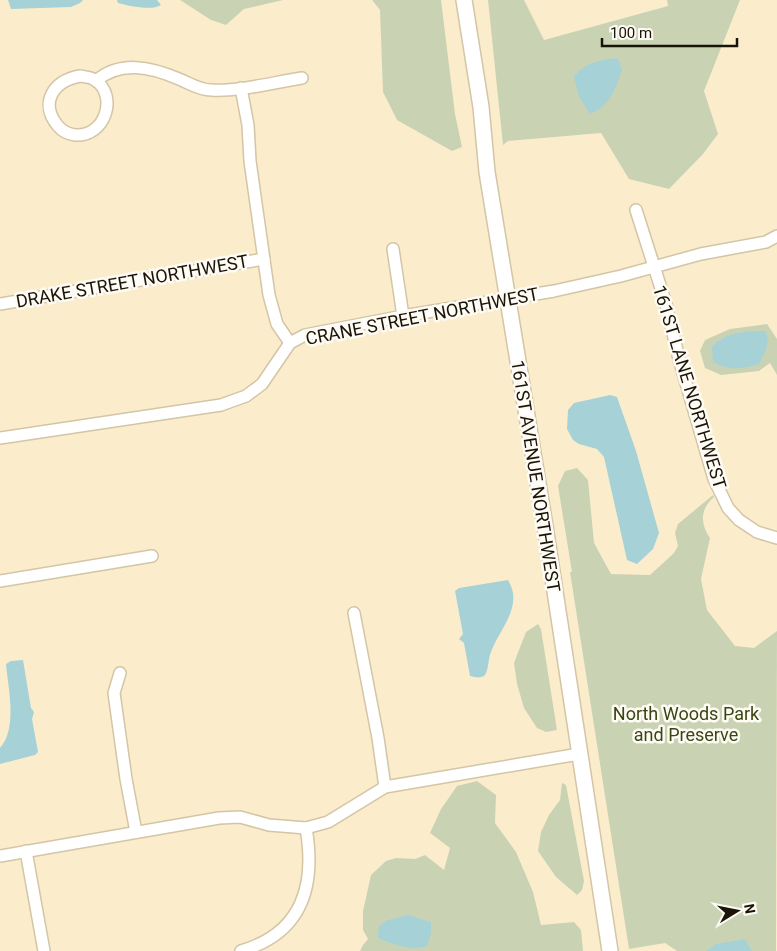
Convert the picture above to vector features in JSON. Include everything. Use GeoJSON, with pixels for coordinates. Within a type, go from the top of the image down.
{"type":"FeatureCollection","features":[{"type":"Feature","properties":{"kind":"main road","name":"161ST AVENUE NORTHWEST"},"geometry":{"type":"LineString","coordinates":[[464,0],[481,107],[487,172],[546,535],[610,951]]}},
{"type":"Feature","properties":{"kind":"street"},"geometry":{"type":"LineString","coordinates":[[96,81],[110,71],[120,68],[144,67],[160,71],[200,88],[211,90],[241,88],[302,78]]}},
{"type":"Feature","properties":{"kind":"street"},"geometry":{"type":"LineString","coordinates":[[80,76],[96,81],[100,85],[106,101],[107,110],[102,122],[94,130],[84,134],[69,134],[60,129],[53,120],[50,111],[50,102],[54,89],[64,81],[80,76]]}},
{"type":"Feature","properties":{"kind":"street"},"geometry":{"type":"LineString","coordinates":[[241,88],[248,125],[250,161],[269,295],[277,324],[290,343]]}},
{"type":"Feature","properties":{"kind":"street","name":"161ST LANE NORTHWEST"},"geometry":{"type":"LineString","coordinates":[[636,210],[666,304],[679,359],[714,479],[728,508],[739,520],[757,532],[777,538]]}},
{"type":"Feature","properties":{"kind":"street","name":"CRANE STREET NORTHWEST"},"geometry":{"type":"LineString","coordinates":[[0,438],[220,406],[246,396],[262,384],[290,343],[305,335],[593,283],[700,254],[766,242],[777,236]]}},
{"type":"Feature","properties":{"kind":"street"},"geometry":{"type":"LineString","coordinates":[[393,249],[403,316]]}},
{"type":"Feature","properties":{"kind":"street","name":"DRAKE STREET NORTHWEST"},"geometry":{"type":"LineString","coordinates":[[0,304],[95,289],[264,258]]}},
{"type":"Feature","properties":{"kind":"street"},"geometry":{"type":"LineString","coordinates":[[0,581],[152,556]]}},
{"type":"Feature","properties":{"kind":"street"},"geometry":{"type":"LineString","coordinates":[[354,613],[378,738],[385,787]]}},
{"type":"Feature","properties":{"kind":"street"},"geometry":{"type":"LineString","coordinates":[[120,672],[114,693],[126,779],[136,832]]}},
{"type":"Feature","properties":{"kind":"street"},"geometry":{"type":"LineString","coordinates":[[0,856],[219,818],[240,817],[269,825],[306,828],[328,822],[385,787],[580,754]]}},
{"type":"Feature","properties":{"kind":"street"},"geometry":{"type":"LineString","coordinates":[[241,951],[258,946],[273,938],[288,923],[302,902],[308,884],[310,849],[306,828]]}},
{"type":"Feature","properties":{"kind":"street"},"geometry":{"type":"LineString","coordinates":[[26,851],[44,951]]}},
{"type":"Feature","properties":{"kind":"green space"},"geometry":{"type":"Polygon","coordinates":[[[180,0],[283,0],[244,9],[226,25],[211,20],[180,0]]]}},
{"type":"Feature","properties":{"kind":"green space"},"geometry":{"type":"Polygon","coordinates":[[[372,0],[441,0],[455,114],[462,147],[452,151],[397,120],[383,92],[380,10],[372,0]]]}},
{"type":"Feature","properties":{"kind":"green space"},"geometry":{"type":"Polygon","coordinates":[[[488,0],[524,0],[544,40],[668,6],[667,0],[740,0],[704,91],[718,134],[703,154],[669,189],[629,179],[601,133],[508,141],[503,145],[488,0]]]}},
{"type":"Feature","properties":{"kind":"green space"},"geometry":{"type":"Polygon","coordinates":[[[767,324],[777,339],[777,375],[770,363],[759,371],[721,375],[705,368],[700,351],[705,340],[730,329],[767,324]]]}},
{"type":"Feature","properties":{"kind":"green space","name":"North Woods Park and Preserve"},"geometry":{"type":"Polygon","coordinates":[[[577,468],[588,480],[594,543],[611,574],[650,575],[674,553],[678,546],[675,533],[678,524],[713,495],[714,497],[706,506],[703,517],[704,527],[710,538],[701,579],[707,610],[735,646],[754,648],[777,631],[776,951],[677,951],[665,943],[629,949],[558,486],[565,471],[577,468]]]}},
{"type":"Feature","properties":{"kind":"green space"},"geometry":{"type":"Polygon","coordinates":[[[538,624],[541,629],[557,730],[546,732],[537,728],[524,708],[517,684],[514,663],[526,632],[538,624]]]}},
{"type":"Feature","properties":{"kind":"green space"},"geometry":{"type":"Polygon","coordinates":[[[477,781],[496,795],[495,823],[516,852],[533,892],[541,925],[574,922],[581,930],[583,951],[360,951],[368,939],[363,930],[363,911],[371,875],[386,861],[396,858],[415,859],[425,855],[444,870],[450,848],[430,833],[441,809],[457,786],[477,781]]]}},
{"type":"Feature","properties":{"kind":"green space"},"geometry":{"type":"Polygon","coordinates":[[[562,783],[566,785],[584,881],[582,890],[577,895],[556,877],[538,851],[541,832],[549,815],[560,800],[562,783]]]}},
{"type":"Feature","properties":{"kind":"water"},"geometry":{"type":"Polygon","coordinates":[[[8,0],[83,0],[71,7],[11,9],[8,0]]]}},
{"type":"Feature","properties":{"kind":"water"},"geometry":{"type":"Polygon","coordinates":[[[117,0],[157,0],[161,5],[152,8],[140,7],[118,3],[117,0]]]}},
{"type":"Feature","properties":{"kind":"water"},"geometry":{"type":"Polygon","coordinates":[[[618,58],[622,70],[614,91],[603,106],[590,114],[579,97],[574,77],[588,65],[618,58]]]}},
{"type":"Feature","properties":{"kind":"water"},"geometry":{"type":"Polygon","coordinates":[[[765,331],[768,339],[765,352],[759,364],[736,368],[725,367],[713,362],[712,347],[723,338],[743,332],[765,331]]]}},
{"type":"Feature","properties":{"kind":"water"},"geometry":{"type":"Polygon","coordinates":[[[610,395],[617,397],[636,451],[659,533],[653,549],[637,564],[627,560],[604,457],[597,449],[579,444],[573,440],[567,429],[568,410],[574,403],[610,395]]]}},
{"type":"Feature","properties":{"kind":"water"},"geometry":{"type":"Polygon","coordinates":[[[508,580],[513,599],[509,617],[491,652],[485,675],[480,677],[470,676],[464,643],[459,639],[463,634],[455,591],[459,588],[508,580]]]}},
{"type":"Feature","properties":{"kind":"water"},"geometry":{"type":"Polygon","coordinates":[[[23,660],[31,708],[34,712],[32,719],[38,752],[35,755],[0,764],[0,748],[6,740],[10,719],[10,696],[6,664],[11,661],[23,660]]]}},
{"type":"Feature","properties":{"kind":"water"},"geometry":{"type":"Polygon","coordinates":[[[408,915],[431,922],[431,933],[427,946],[408,948],[378,938],[379,926],[388,920],[408,915]]]}},
{"type":"Feature","properties":{"kind":"water"},"geometry":{"type":"Polygon","coordinates":[[[745,939],[752,951],[706,951],[716,944],[745,939]]]}}]}
